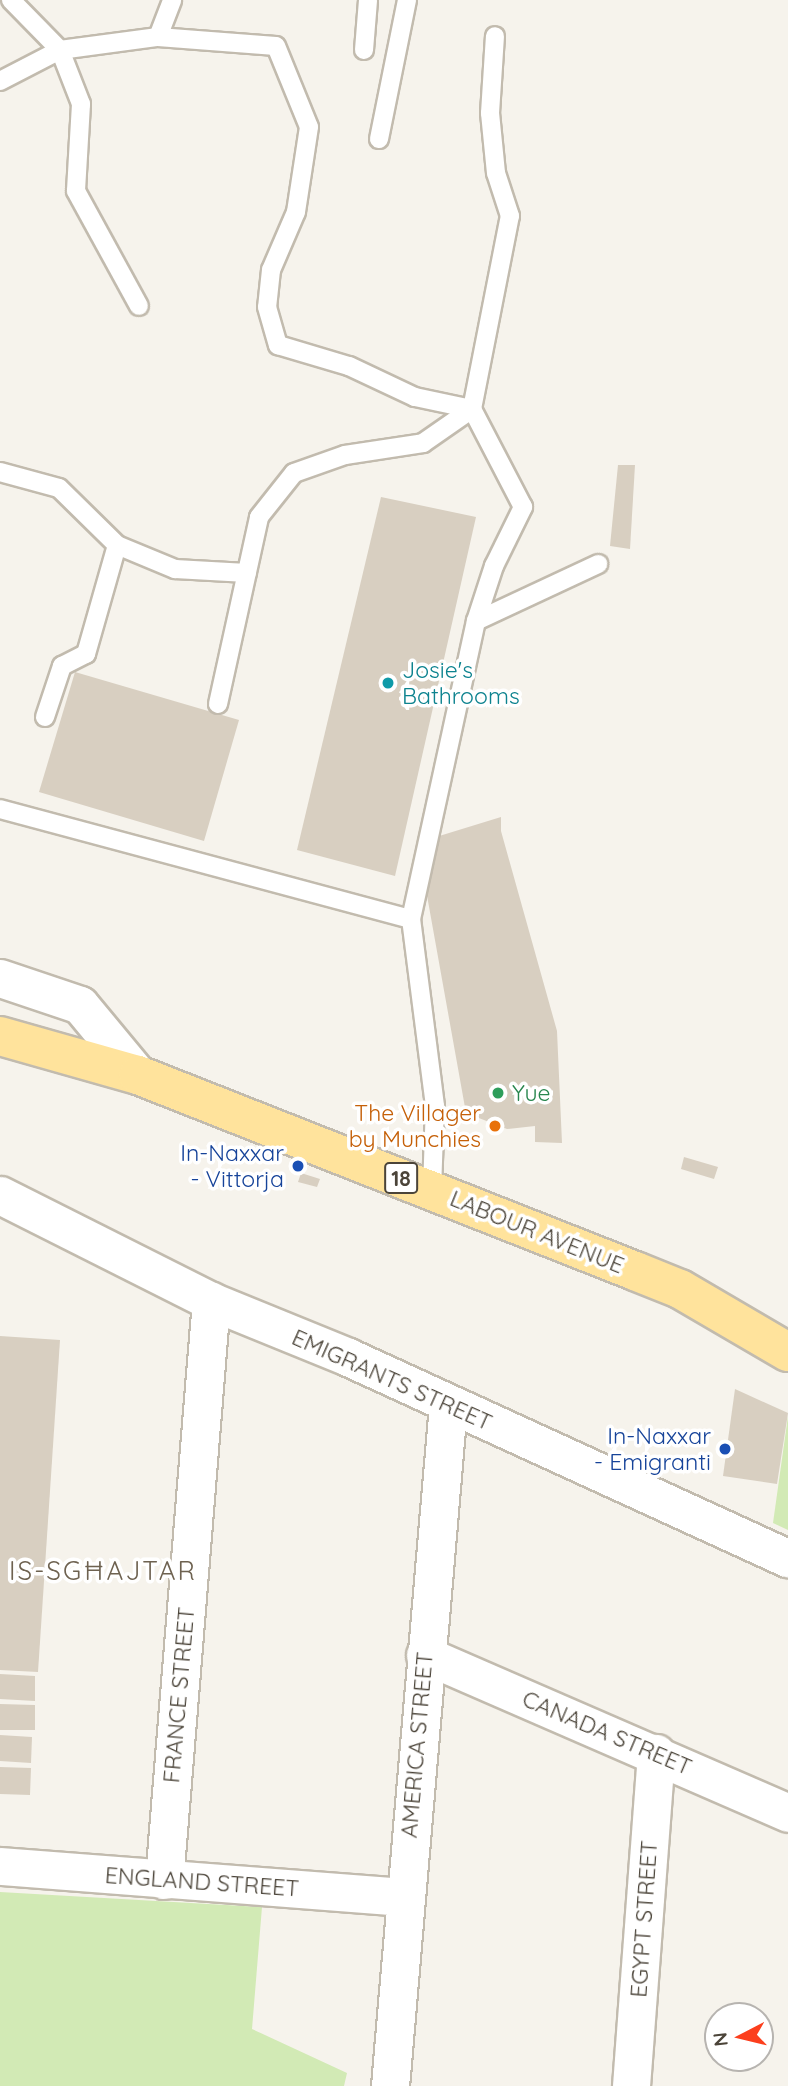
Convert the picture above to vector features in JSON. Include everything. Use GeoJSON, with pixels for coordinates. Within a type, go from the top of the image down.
{"type":"FeatureCollection","features":[{"type":"Feature","properties":{"kind":"main road","name":"LABOUR AVENUE"},"geometry":{"type":"LineString","coordinates":[[0,1036],[138,1074],[432,1190],[680,1290],[788,1352]]}},
{"type":"Feature","properties":{"kind":"street"},"geometry":{"type":"LineString","coordinates":[[0,978],[80,1005],[138,1074]]}},
{"type":"Feature","properties":{"kind":"street","name":"EMIGRANTS STREET"},"geometry":{"type":"LineString","coordinates":[[0,1195],[211,1301],[348,1357],[448,1405],[788,1558]]}},
{"type":"Feature","properties":{"kind":"street","name":"FRANCE STREET"},"geometry":{"type":"LineString","coordinates":[[164,1880],[211,1301]]}},
{"type":"Feature","properties":{"kind":"street","name":"AMERICA STREET"},"geometry":{"type":"LineString","coordinates":[[390,2086],[448,1405]]}},
{"type":"Feature","properties":{"kind":"street","name":"CANADA STREET"},"geometry":{"type":"LineString","coordinates":[[425,1655],[656,1752],[788,1812]]}},
{"type":"Feature","properties":{"kind":"street","name":"EGYPT STREET"},"geometry":{"type":"LineString","coordinates":[[631,2086],[656,1752]]}},
{"type":"Feature","properties":{"kind":"street","name":"ENGLAND STREET"},"geometry":{"type":"LineString","coordinates":[[0,1866],[405,1897]]}},
{"type":"Feature","properties":{"kind":"lane"},"geometry":{"type":"LineString","coordinates":[[11,0],[60,50],[80,104],[76,191],[139,306]]}},
{"type":"Feature","properties":{"kind":"lane"},"geometry":{"type":"LineString","coordinates":[[158,37],[172,0]]}},
{"type":"Feature","properties":{"kind":"lane"},"geometry":{"type":"LineString","coordinates":[[364,50],[368,0]]}},
{"type":"Feature","properties":{"kind":"lane"},"geometry":{"type":"LineString","coordinates":[[379,139],[407,0]]}},
{"type":"Feature","properties":{"kind":"lane"},"geometry":{"type":"LineString","coordinates":[[432,1190],[435,1106],[411,919],[476,621],[494,566],[523,508],[472,409],[510,216],[496,173],[490,113],[495,36]]}},
{"type":"Feature","properties":{"kind":"lane"},"geometry":{"type":"LineString","coordinates":[[0,81],[60,50],[158,37],[276,46],[309,127],[296,212],[271,270],[267,307],[278,345],[349,366],[415,397],[472,409]]}},
{"type":"Feature","properties":{"kind":"lane"},"geometry":{"type":"LineString","coordinates":[[218,704],[259,517],[294,473],[345,455],[423,443],[472,409]]}},
{"type":"Feature","properties":{"kind":"lane"},"geometry":{"type":"LineString","coordinates":[[0,472],[59,488],[117,545],[175,569],[247,573]]}},
{"type":"Feature","properties":{"kind":"lane"},"geometry":{"type":"LineString","coordinates":[[45,718],[62,666],[86,654],[117,545]]}},
{"type":"Feature","properties":{"kind":"lane"},"geometry":{"type":"LineString","coordinates":[[476,621],[598,564]]}},
{"type":"Feature","properties":{"kind":"lane"},"geometry":{"type":"LineString","coordinates":[[0,808],[411,919]]}},
{"type":"Feature","properties":{"kind":"green space"},"geometry":{"type":"Polygon","coordinates":[[[788,1416],[788,1530],[773,1523],[788,1416]]]}},
{"type":"Feature","properties":{"kind":"green space"},"geometry":{"type":"Polygon","coordinates":[[[0,1892],[262,1907],[252,2029],[347,2073],[344,2086],[0,2086],[0,1892]]]}},
{"type":"Feature","properties":{"kind":"building"},"geometry":{"type":"Polygon","coordinates":[[[618,465],[635,465],[630,549],[610,546],[618,465]]]}},
{"type":"Feature","properties":{"kind":"building","name":"Josie's Bathrooms"},"geometry":{"type":"Polygon","coordinates":[[[381,497],[476,517],[395,876],[297,850],[381,497]]]}},
{"type":"Feature","properties":{"kind":"building"},"geometry":{"type":"Polygon","coordinates":[[[75,672],[239,720],[204,841],[39,792],[75,672]]]}},
{"type":"Feature","properties":{"kind":"building"},"geometry":{"type":"Polygon","coordinates":[[[501,817],[501,831],[557,1031],[562,1143],[535,1142],[535,1126],[507,1129],[466,1113],[426,890],[436,837],[501,817]]]}},
{"type":"Feature","properties":{"kind":"building"},"geometry":{"type":"Polygon","coordinates":[[[684,1157],[718,1167],[714,1179],[681,1169],[684,1157]]]}},
{"type":"Feature","properties":{"kind":"building"},"geometry":{"type":"Polygon","coordinates":[[[301,1173],[320,1179],[317,1187],[298,1182],[301,1173]]]}},
{"type":"Feature","properties":{"kind":"building"},"geometry":{"type":"Polygon","coordinates":[[[0,1336],[60,1340],[38,1672],[0,1670],[0,1336]]]}},
{"type":"Feature","properties":{"kind":"building"},"geometry":{"type":"Polygon","coordinates":[[[735,1389],[788,1413],[777,1484],[723,1476],[735,1389]]]}},
{"type":"Feature","properties":{"kind":"building"},"geometry":{"type":"Polygon","coordinates":[[[0,1674],[35,1676],[35,1701],[0,1699],[0,1674]]]}},
{"type":"Feature","properties":{"kind":"building"},"geometry":{"type":"Polygon","coordinates":[[[0,1704],[35,1705],[35,1730],[0,1730],[0,1704]]]}},
{"type":"Feature","properties":{"kind":"building"},"geometry":{"type":"Polygon","coordinates":[[[0,1735],[32,1737],[31,1763],[0,1761],[0,1735]]]}},
{"type":"Feature","properties":{"kind":"building"},"geometry":{"type":"Polygon","coordinates":[[[0,1767],[31,1768],[30,1795],[0,1794],[0,1767]]]}},
{"type":"Feature","properties":{"kind":"place","name":"Josie's Bathrooms"},"geometry":{"type":"Point","coordinates":[388,683]}},
{"type":"Feature","properties":{"kind":"place","name":"Yue"},"geometry":{"type":"Point","coordinates":[498,1093]}},
{"type":"Feature","properties":{"kind":"place","name":"The Villager by Munchies"},"geometry":{"type":"Point","coordinates":[495,1126]}},
{"type":"Feature","properties":{"kind":"place","name":"In-Naxxar - Vittorja"},"geometry":{"type":"Point","coordinates":[298,1166]}},
{"type":"Feature","properties":{"kind":"place","name":"In-Naxxar - Emigranti"},"geometry":{"type":"Point","coordinates":[725,1449]}},
{"type":"Feature","properties":{"kind":"district","name":"IS-SGĦAJTAR"},"geometry":{"type":"Point","coordinates":[103,1571]}}]}
